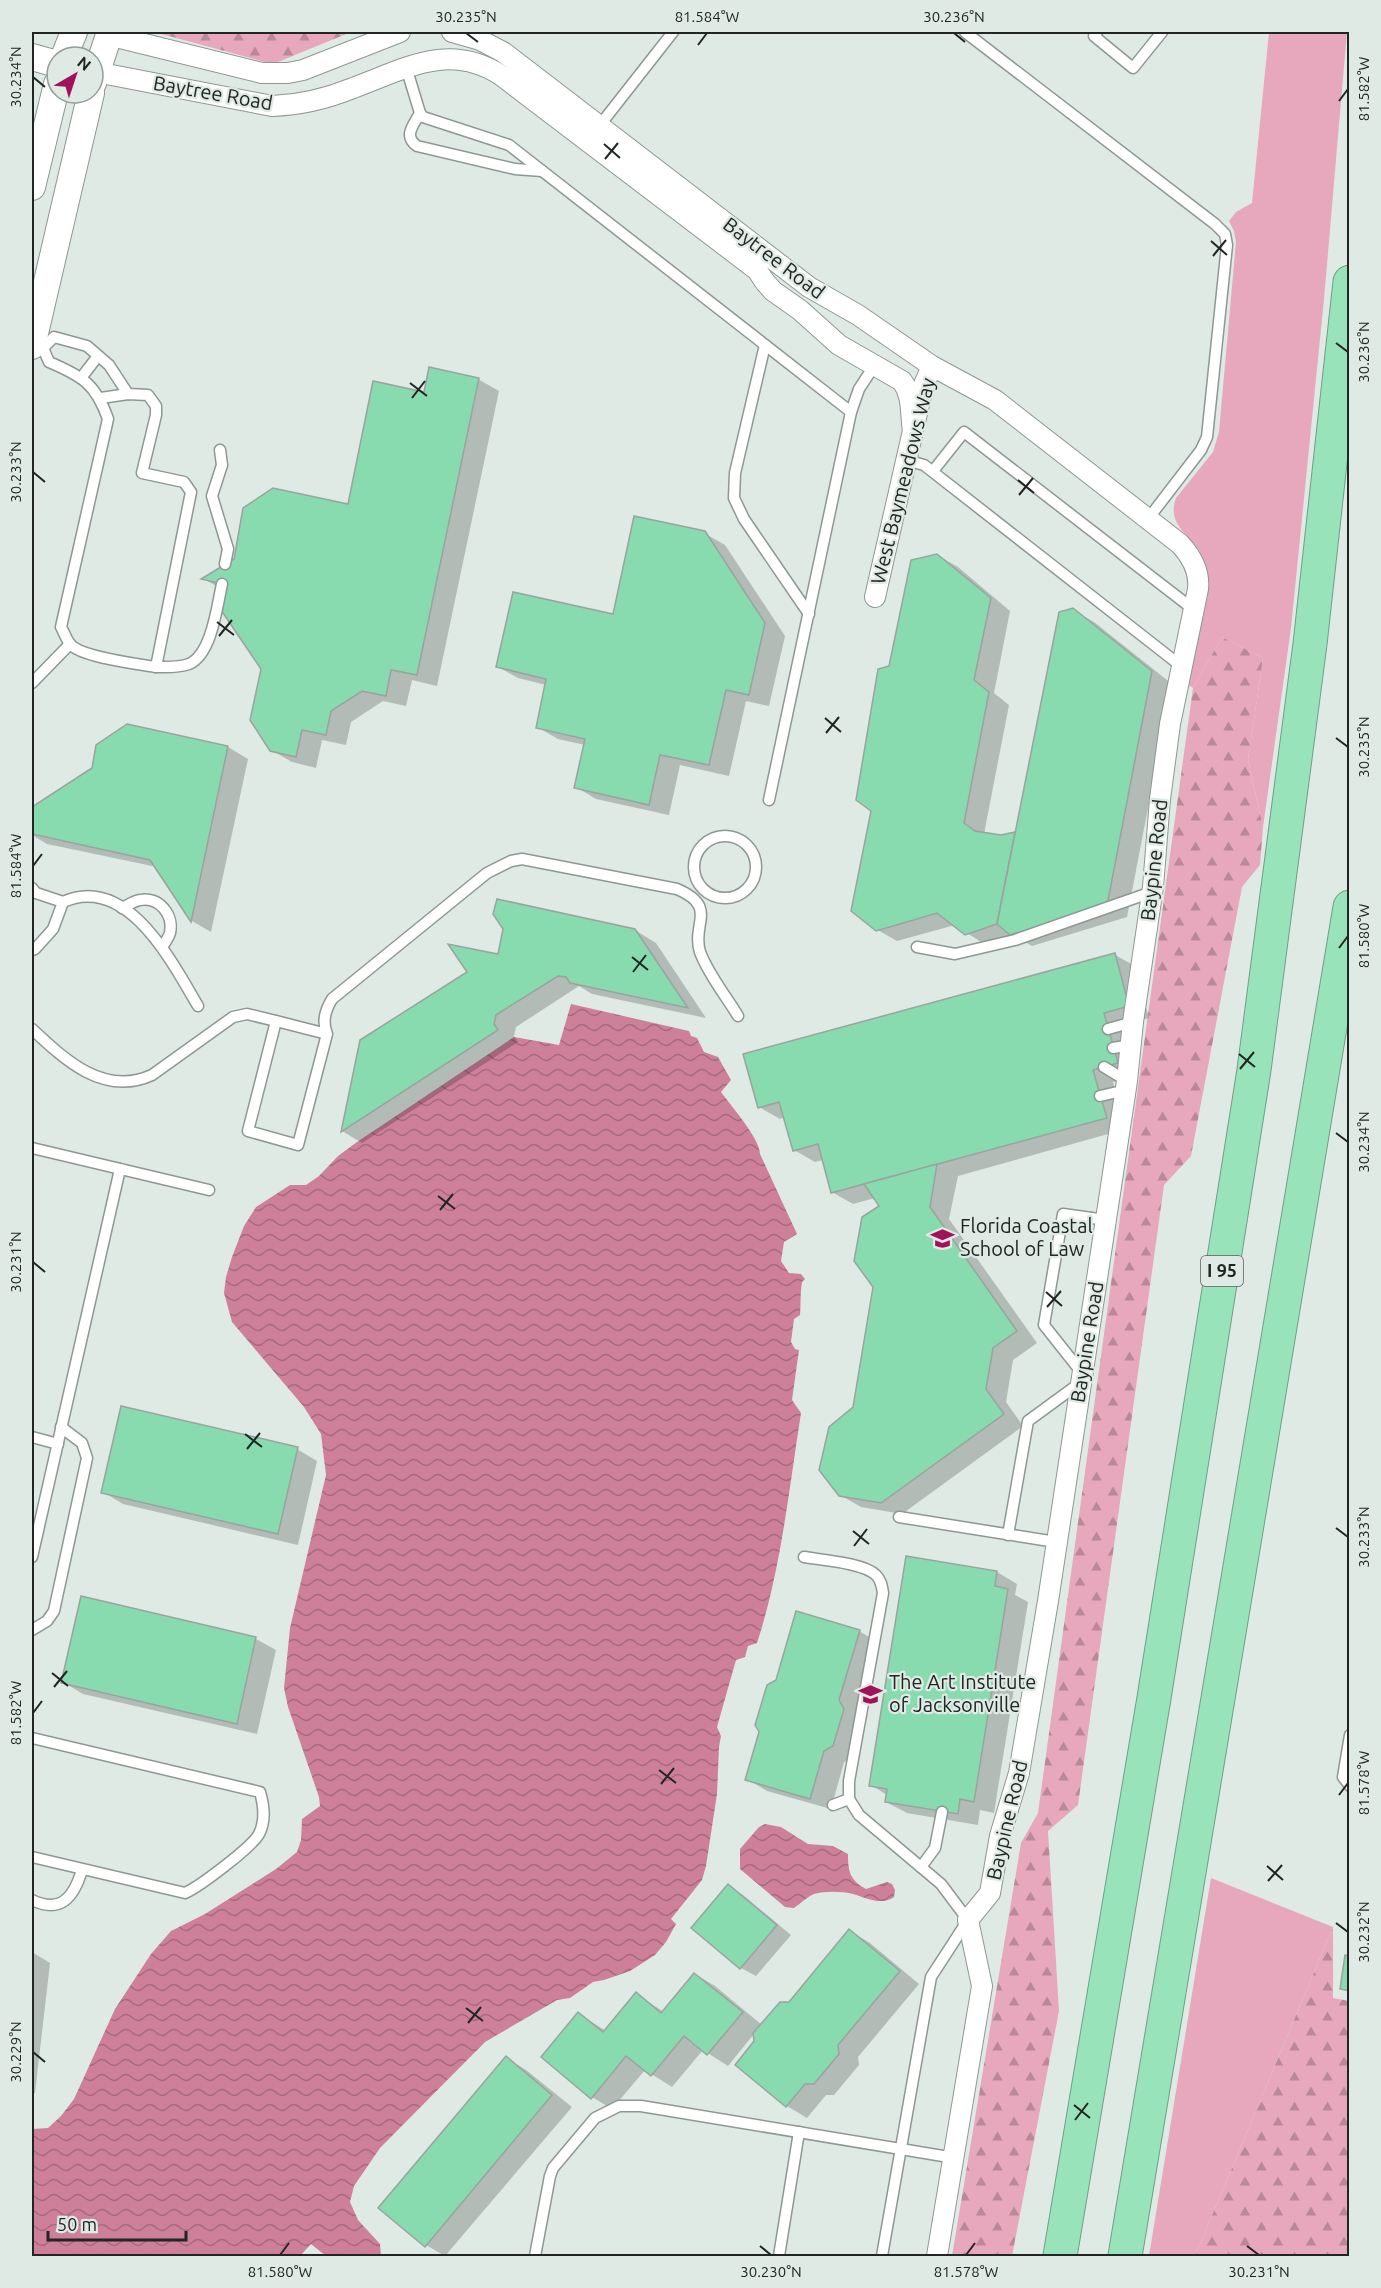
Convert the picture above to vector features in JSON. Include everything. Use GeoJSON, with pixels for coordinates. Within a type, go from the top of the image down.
{"type":"FeatureCollection","features":[{"type":"Feature","properties":{"kind":"highway","name":"I 95"},"geometry":{"type":"LineString","coordinates":[[1060,2256],[1156,1686],[1254,1070],[1310,644],[1350,282]]}},
{"type":"Feature","properties":{"kind":"highway"},"geometry":{"type":"LineString","coordinates":[[1125,2256],[1350,907]]}},
{"type":"Feature","properties":{"kind":"street","name":"Baytree Road"},"geometry":{"type":"LineString","coordinates":[[103,33],[262,73],[288,73],[303,70],[400,32]]}},
{"type":"Feature","properties":{"kind":"street","name":"Baytree Road"},"geometry":{"type":"LineString","coordinates":[[452,32],[480,40],[503,52],[808,287],[858,315],[932,366]]}},
{"type":"Feature","properties":{"kind":"street","name":"Baytree Road"},"geometry":{"type":"LineString","coordinates":[[105,82],[272,106],[297,105],[314,102],[406,67],[437,59],[454,59],[480,64],[492,69],[757,270],[793,293],[858,346],[900,366],[932,366]]}},
{"type":"Feature","properties":{"kind":"street"},"geometry":{"type":"LineString","coordinates":[[32,187],[52,105]]}},
{"type":"Feature","properties":{"kind":"street"},"geometry":{"type":"LineString","coordinates":[[34,346],[87,105]]}},
{"type":"Feature","properties":{"kind":"street","name":"Baytree Road"},"geometry":{"type":"LineString","coordinates":[[757,270],[773,291],[800,310],[839,345],[895,376],[908,390],[913,431]]}},
{"type":"Feature","properties":{"kind":"street","name":"Baypine Road"},"geometry":{"type":"LineString","coordinates":[[932,366],[995,400],[1180,544],[1191,559],[1198,583],[1170,724],[1161,788],[1152,892],[1133,1022],[1122,1046],[1126,1085],[1019,1773],[1000,1836],[990,1893],[968,1920]]}},
{"type":"Feature","properties":{"kind":"street","name":"West Baymeadows Way"},"geometry":{"type":"LineString","coordinates":[[875,597],[923,387],[932,366]]}},
{"type":"Feature","properties":{"kind":"street"},"geometry":{"type":"LineString","coordinates":[[938,2256],[982,1986],[968,1920]]}},
{"type":"Feature","properties":{"kind":"lane"},"geometry":{"type":"LineString","coordinates":[[600,125],[673,32]]}},
{"type":"Feature","properties":{"kind":"lane"},"geometry":{"type":"LineString","coordinates":[[965,32],[1225,234],[1227,245],[1207,437],[1201,450],[1148,519]]}},
{"type":"Feature","properties":{"kind":"lane"},"geometry":{"type":"LineString","coordinates":[[1093,33],[1133,68],[1162,32]]}},
{"type":"Feature","properties":{"kind":"lane"},"geometry":{"type":"LineString","coordinates":[[406,67],[420,113],[428,120],[506,143],[852,412]]}},
{"type":"Feature","properties":{"kind":"lane"},"geometry":{"type":"LineString","coordinates":[[420,113],[409,134],[411,142],[417,146],[515,169],[542,171]]}},
{"type":"Feature","properties":{"kind":"lane"},"geometry":{"type":"LineString","coordinates":[[128,394],[109,365],[87,346],[54,337],[34,346],[49,362],[81,378],[101,398],[108,419],[61,627],[70,644],[92,655],[156,667],[174,667],[190,663],[199,656],[208,641],[222,584]]}},
{"type":"Feature","properties":{"kind":"lane"},"geometry":{"type":"LineString","coordinates":[[765,345],[735,473],[734,498],[744,519],[809,614]]}},
{"type":"Feature","properties":{"kind":"lane"},"geometry":{"type":"LineString","coordinates":[[81,378],[98,356]]}},
{"type":"Feature","properties":{"kind":"lane"},"geometry":{"type":"LineString","coordinates":[[769,800],[852,412],[859,389],[874,366]]}},
{"type":"Feature","properties":{"kind":"lane"},"geometry":{"type":"LineString","coordinates":[[101,398],[128,394],[148,395],[156,406],[156,415],[142,473],[184,482],[191,492],[156,667]]}},
{"type":"Feature","properties":{"kind":"lane"},"geometry":{"type":"LineString","coordinates":[[933,471],[964,432],[1193,609]]}},
{"type":"Feature","properties":{"kind":"lane"},"geometry":{"type":"LineString","coordinates":[[220,450],[222,465],[212,496],[228,549],[225,564]]}},
{"type":"Feature","properties":{"kind":"lane"},"geometry":{"type":"LineString","coordinates":[[906,460],[923,464],[933,471],[1181,666]]}},
{"type":"Feature","properties":{"kind":"lane"},"geometry":{"type":"LineString","coordinates":[[32,683],[70,644]]}},
{"type":"Feature","properties":{"kind":"lane"},"geometry":{"type":"LineString","coordinates":[[726,836],[743,843],[750,850],[756,868],[749,886],[732,897],[723,898],[713,896],[705,890],[699,883],[694,865],[701,848],[708,842],[726,836]]}},
{"type":"Feature","properties":{"kind":"lane"},"geometry":{"type":"LineString","coordinates":[[276,1021],[248,1131],[298,1145],[327,1034],[323,1025],[324,1016],[332,999],[487,873],[511,861],[522,859],[677,889],[687,893],[695,900],[702,915],[699,949],[738,1016]]}},
{"type":"Feature","properties":{"kind":"lane"},"geometry":{"type":"LineString","coordinates":[[32,888],[36,893],[63,902]]}},
{"type":"Feature","properties":{"kind":"lane"},"geometry":{"type":"LineString","coordinates":[[695,900],[705,890]]}},
{"type":"Feature","properties":{"kind":"lane"},"geometry":{"type":"LineString","coordinates":[[917,947],[955,954],[965,952],[1015,940],[1152,892]]}},
{"type":"Feature","properties":{"kind":"lane"},"geometry":{"type":"LineString","coordinates":[[32,950],[36,949],[53,929],[63,902],[77,895],[98,895],[122,908],[142,924],[163,946],[198,1006]]}},
{"type":"Feature","properties":{"kind":"lane"},"geometry":{"type":"LineString","coordinates":[[122,908],[139,900],[151,900],[164,908],[169,919],[170,933],[163,946]]}},
{"type":"Feature","properties":{"kind":"lane"},"geometry":{"type":"LineString","coordinates":[[32,1029],[68,1061],[84,1071],[114,1081],[126,1082],[139,1081],[152,1075],[233,1017],[247,1014],[327,1034]]}},
{"type":"Feature","properties":{"kind":"lane"},"geometry":{"type":"LineString","coordinates":[[1108,1029],[1133,1022]]}},
{"type":"Feature","properties":{"kind":"lane"},"geometry":{"type":"LineString","coordinates":[[1100,1096],[1126,1085],[1104,1067]]}},
{"type":"Feature","properties":{"kind":"lane"},"geometry":{"type":"LineString","coordinates":[[32,1148],[209,1190]]}},
{"type":"Feature","properties":{"kind":"lane"},"geometry":{"type":"LineString","coordinates":[[32,1557],[120,1169]]}},
{"type":"Feature","properties":{"kind":"lane"},"geometry":{"type":"LineString","coordinates":[[1008,1535],[1028,1421],[1081,1378],[1044,1325],[1063,1214],[1106,1220]]}},
{"type":"Feature","properties":{"kind":"lane"},"geometry":{"type":"LineString","coordinates":[[32,1630],[47,1621],[54,1611],[87,1458],[82,1443],[61,1427]]}},
{"type":"Feature","properties":{"kind":"lane"},"geometry":{"type":"LineString","coordinates":[[32,1437],[58,1444]]}},
{"type":"Feature","properties":{"kind":"lane"},"geometry":{"type":"LineString","coordinates":[[899,1517],[1056,1542]]}},
{"type":"Feature","properties":{"kind":"lane"},"geometry":{"type":"LineString","coordinates":[[804,1557],[862,1568],[875,1574],[882,1586],[883,1593],[849,1781],[849,1799],[859,1815],[941,1884],[968,1920],[931,1977],[882,2256]]}},
{"type":"Feature","properties":{"kind":"lane"},"geometry":{"type":"LineString","coordinates":[[1350,1735],[1343,1777],[1350,1786]]}},
{"type":"Feature","properties":{"kind":"lane"},"geometry":{"type":"LineString","coordinates":[[32,1738],[260,1792],[264,1806],[263,1823],[258,1835],[195,1889],[184,1893],[32,1857]]}},
{"type":"Feature","properties":{"kind":"lane"},"geometry":{"type":"LineString","coordinates":[[833,1805],[849,1799]]}},
{"type":"Feature","properties":{"kind":"lane"},"geometry":{"type":"LineString","coordinates":[[921,1867],[935,1848],[942,1812]]}},
{"type":"Feature","properties":{"kind":"lane"},"geometry":{"type":"LineString","coordinates":[[32,1900],[43,1905],[56,1905],[68,1899],[77,1888],[82,1870]]}},
{"type":"Feature","properties":{"kind":"lane"},"geometry":{"type":"LineString","coordinates":[[535,2256],[551,2172],[592,2121],[613,2108],[625,2105],[955,2158]]}},
{"type":"Feature","properties":{"kind":"lane"},"geometry":{"type":"LineString","coordinates":[[779,2256],[800,2132]]}},
{"type":"Feature","properties":{"kind":"green space"},"geometry":{"type":"Polygon","coordinates":[[[154,32],[351,32],[273,64],[154,32]]]}},
{"type":"Feature","properties":{"kind":"green space"},"geometry":{"type":"Polygon","coordinates":[[[1269,32],[1347,32],[1324,299],[1291,628],[1263,827],[1248,760],[1263,658],[1222,637],[1193,688],[1187,684],[1208,595],[1207,580],[1202,556],[1177,523],[1174,508],[1176,498],[1213,452],[1219,432],[1236,242],[1229,221],[1236,212],[1252,203],[1269,32]]]}},
{"type":"Feature","properties":{"kind":"green space"},"geometry":{"type":"Polygon","coordinates":[[[1222,637],[1263,658],[1248,760],[1263,827],[1260,865],[1242,887],[1191,1156],[1164,1185],[1078,1805],[1048,1831],[1059,2011],[1012,2256],[952,2256],[1021,1843],[1038,1813],[1193,688],[1222,637]]]}},
{"type":"Feature","properties":{"kind":"green space"},"geometry":{"type":"Polygon","coordinates":[[[1211,1878],[1333,1927],[1195,2256],[1149,2256],[1211,1878]]]}},
{"type":"Feature","properties":{"kind":"green space"},"geometry":{"type":"Polygon","coordinates":[[[1333,1927],[1333,1998],[1349,2001],[1349,2256],[1195,2256],[1333,1927]]]}},
{"type":"Feature","properties":{"kind":"water"},"geometry":{"type":"Polygon","coordinates":[[[571,1004],[689,1031],[691,1036],[697,1038],[704,1052],[718,1057],[731,1080],[721,1092],[755,1140],[797,1234],[784,1242],[781,1261],[789,1273],[801,1274],[805,1279],[801,1286],[800,1315],[794,1319],[791,1342],[795,1349],[799,1350],[792,1400],[801,1413],[784,1529],[757,1643],[748,1646],[745,1657],[736,1660],[717,1727],[721,1736],[717,1794],[702,1880],[671,1919],[676,1924],[666,1942],[655,1955],[630,1971],[593,1982],[570,1998],[557,2000],[485,2042],[380,2148],[354,2186],[350,2202],[358,2220],[380,2244],[381,2256],[326,2256],[311,2244],[300,2256],[32,2256],[32,2129],[48,2128],[74,2099],[115,2009],[151,1954],[171,1931],[205,1914],[276,1869],[297,1852],[301,1840],[302,1819],[320,1806],[284,1688],[290,1628],[326,1475],[321,1434],[304,1407],[232,1322],[224,1293],[226,1277],[244,1226],[256,1207],[290,1185],[306,1185],[357,1142],[514,1037],[559,1045],[571,1004]]]}},
{"type":"Feature","properties":{"kind":"water"},"geometry":{"type":"Polygon","coordinates":[[[765,1824],[781,1827],[808,1844],[833,1846],[848,1854],[849,1871],[856,1882],[866,1889],[887,1882],[892,1884],[895,1890],[894,1897],[879,1901],[849,1893],[823,1892],[811,1895],[794,1908],[785,1907],[740,1869],[740,1849],[759,1827],[765,1824]]]}},
{"type":"Feature","properties":{"kind":"building"},"geometry":{"type":"Polygon","coordinates":[[[429,367],[479,378],[417,675],[391,670],[386,696],[362,691],[331,711],[326,735],[302,730],[296,757],[270,751],[250,720],[261,669],[221,610],[227,585],[201,579],[234,559],[243,508],[273,488],[348,504],[373,381],[424,392],[429,367]]]}},
{"type":"Feature","properties":{"kind":"building"},"geometry":{"type":"Polygon","coordinates":[[[634,516],[705,531],[765,623],[749,695],[726,690],[709,765],[660,755],[649,805],[574,788],[585,739],[536,728],[546,679],[496,667],[513,592],[613,614],[634,516]]]}},
{"type":"Feature","properties":{"kind":"building"},"geometry":{"type":"Polygon","coordinates":[[[937,554],[991,598],[974,680],[989,692],[964,823],[975,831],[1001,835],[1015,832],[997,924],[965,935],[937,913],[876,931],[851,911],[871,811],[856,800],[878,669],[889,666],[911,560],[937,554]]]}},
{"type":"Feature","properties":{"kind":"building"},"geometry":{"type":"Polygon","coordinates":[[[1073,608],[1152,671],[1107,906],[1010,935],[997,924],[1059,612],[1073,608]]]}},
{"type":"Feature","properties":{"kind":"building"},"geometry":{"type":"Polygon","coordinates":[[[127,724],[228,746],[191,922],[150,860],[32,834],[32,807],[92,768],[96,745],[127,724]]]}},
{"type":"Feature","properties":{"kind":"building"},"geometry":{"type":"Polygon","coordinates":[[[497,899],[635,929],[688,1008],[570,983],[566,977],[558,976],[496,1015],[494,1024],[498,1030],[341,1132],[360,1040],[467,972],[448,944],[498,954],[503,929],[493,914],[497,899]]]}},
{"type":"Feature","properties":{"kind":"building"},"geometry":{"type":"Polygon","coordinates":[[[1115,953],[1129,1006],[1104,1013],[1118,1063],[1093,1070],[1107,1118],[831,1193],[818,1144],[793,1151],[779,1102],[758,1108],[743,1054],[1115,953]]]}},
{"type":"Feature","properties":{"kind":"building"},"geometry":{"type":"Polygon","coordinates":[[[937,1164],[930,1207],[1017,1331],[993,1348],[986,1389],[1004,1414],[881,1503],[839,1496],[819,1470],[829,1427],[853,1407],[873,1287],[854,1261],[862,1217],[879,1206],[864,1184],[937,1164]]]}},
{"type":"Feature","properties":{"kind":"building"},"geometry":{"type":"Polygon","coordinates":[[[121,1406],[298,1447],[278,1534],[101,1493],[121,1406]]]}},
{"type":"Feature","properties":{"kind":"building"},"geometry":{"type":"Polygon","coordinates":[[[906,1556],[997,1571],[995,1586],[1008,1589],[974,1802],[960,1799],[958,1814],[885,1802],[887,1789],[869,1786],[906,1556]]]}},
{"type":"Feature","properties":{"kind":"building"},"geometry":{"type":"Polygon","coordinates":[[[81,1596],[256,1637],[237,1724],[61,1683],[81,1596]]]}},
{"type":"Feature","properties":{"kind":"building"},"geometry":{"type":"Polygon","coordinates":[[[796,1611],[860,1630],[839,1700],[844,1709],[833,1746],[824,1751],[810,1799],[745,1780],[759,1732],[755,1725],[767,1685],[776,1680],[796,1611]]]}},
{"type":"Feature","properties":{"kind":"building"},"geometry":{"type":"Polygon","coordinates":[[[728,1884],[777,1925],[740,1969],[691,1928],[728,1884]]]}},
{"type":"Feature","properties":{"kind":"building"},"geometry":{"type":"Polygon","coordinates":[[[849,1929],[900,1971],[838,2045],[839,2054],[814,2084],[805,2084],[786,2107],[735,2065],[754,2041],[753,2033],[780,2002],[789,2002],[849,1929]]]}},
{"type":"Feature","properties":{"kind":"building"},"geometry":{"type":"Polygon","coordinates":[[[1345,1955],[1350,1956],[1350,1991],[1340,1989],[1345,1955]]]}},
{"type":"Feature","properties":{"kind":"building"},"geometry":{"type":"Polygon","coordinates":[[[694,1973],[743,2012],[707,2055],[684,2036],[651,2076],[626,2056],[591,2099],[541,2057],[578,2012],[603,2032],[636,1992],[661,2013],[694,1973]]]}},
{"type":"Feature","properties":{"kind":"building"},"geometry":{"type":"Polygon","coordinates":[[[506,2056],[552,2095],[425,2247],[378,2208],[506,2056]]]}},
{"type":"Feature","properties":{"kind":"place","name":"Florida Coastal School of Law"},"geometry":{"type":"Point","coordinates":[942,1238]}},
{"type":"Feature","properties":{"kind":"place","name":"The Art Institute of Jacksonville"},"geometry":{"type":"Point","coordinates":[871,1694]}}]}
